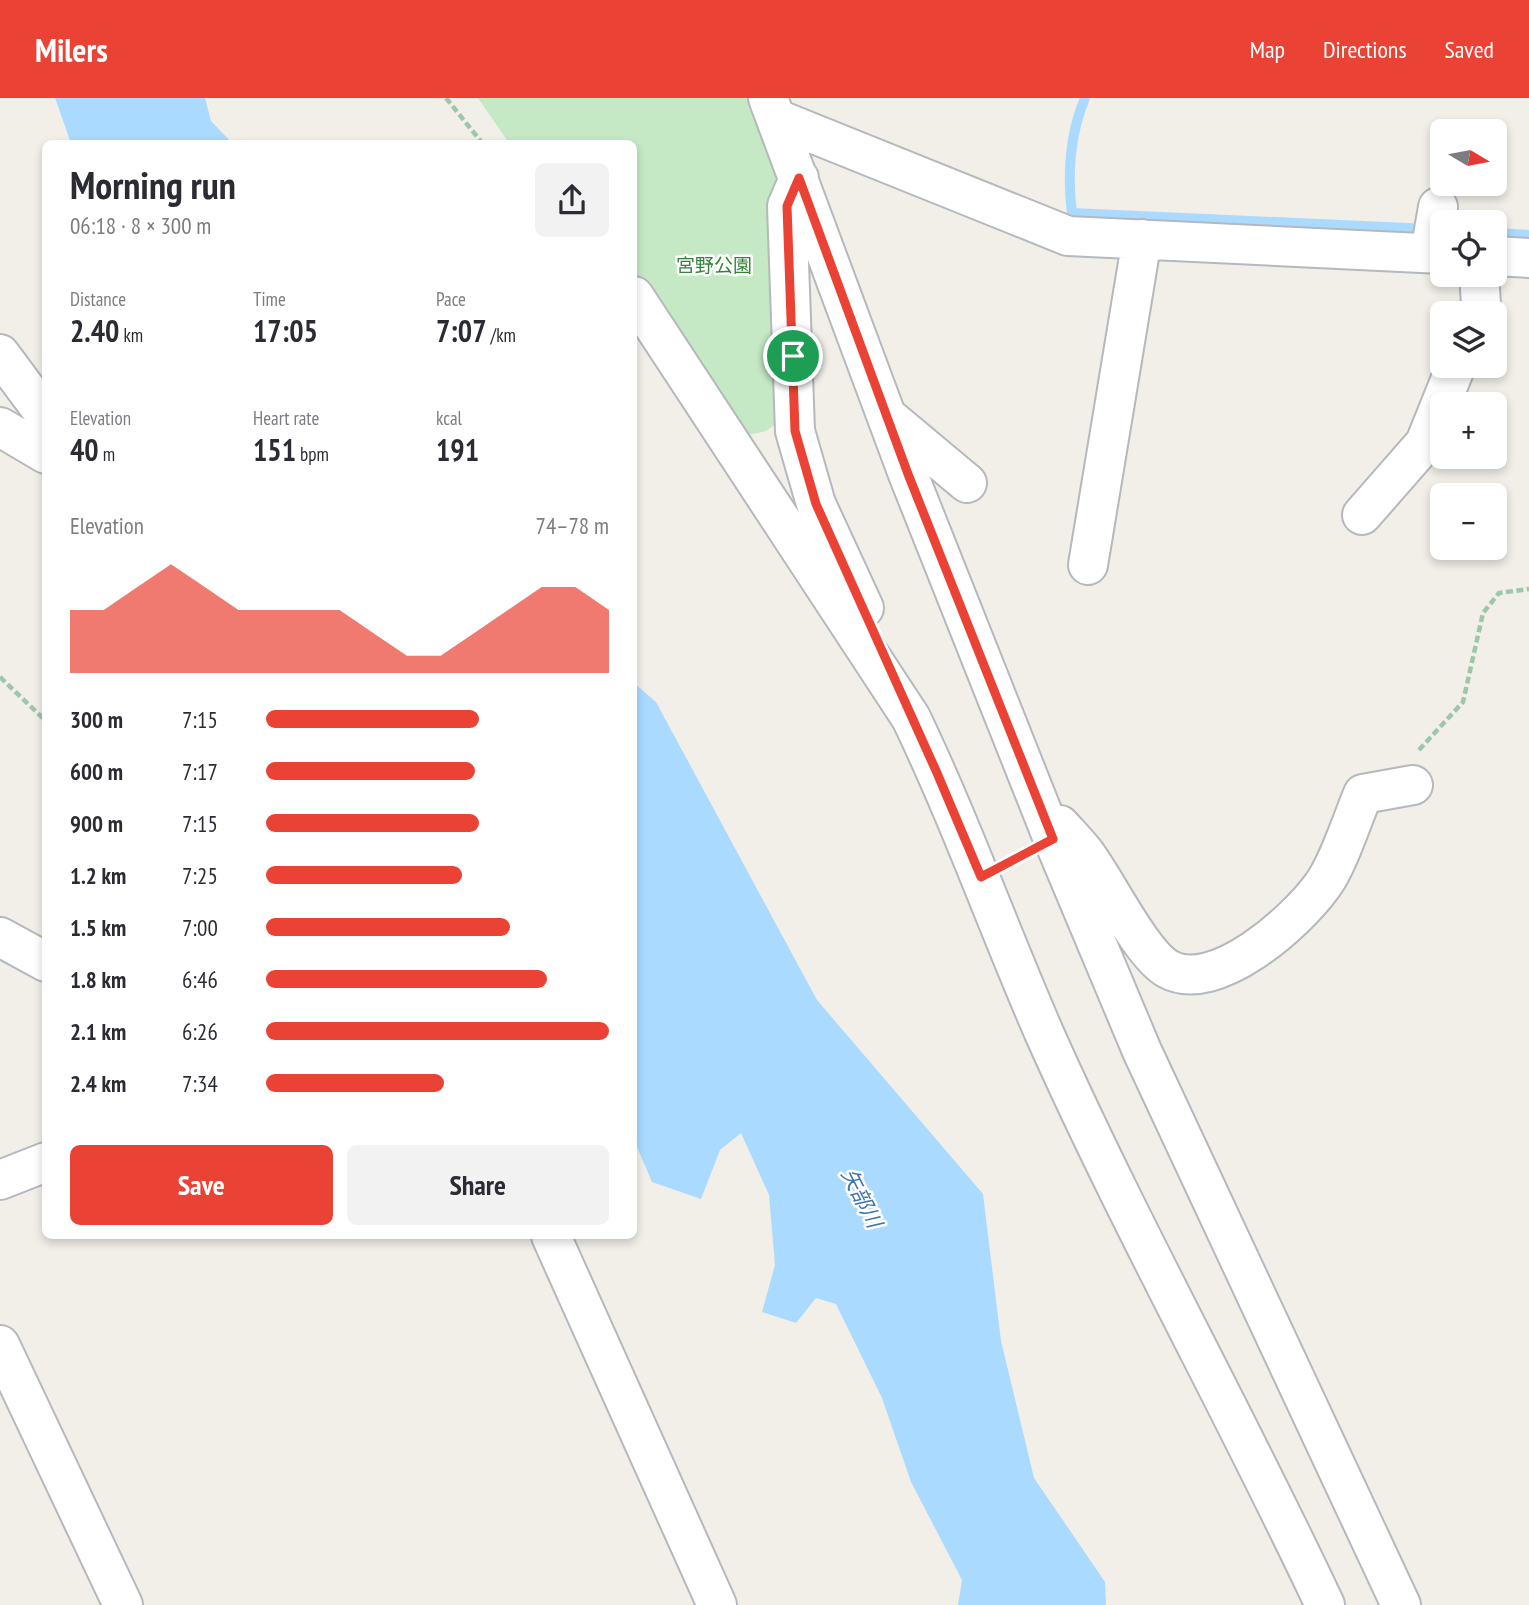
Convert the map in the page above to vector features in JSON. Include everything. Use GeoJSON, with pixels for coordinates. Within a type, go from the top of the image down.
{"type":"FeatureCollection","features":[{"type":"Feature","properties":{"kind":"street"},"geometry":{"type":"LineString","coordinates":[[772,109],[886,414],[1037,799],[1143,1051],[1401,1605]]}},
{"type":"Feature","properties":{"kind":"street"},"geometry":{"type":"LineString","coordinates":[[772,109],[1068,236],[1430,254]]}},
{"type":"Feature","properties":{"kind":"street"},"geometry":{"type":"LineString","coordinates":[[799,178],[787,206],[795,431],[816,504],[937,773],[1045,1035],[1172,1301],[1258,1463],[1325,1605]]}},
{"type":"Feature","properties":{"kind":"street"},"geometry":{"type":"LineString","coordinates":[[1088,565],[1142,239]]}},
{"type":"Feature","properties":{"kind":"street"},"geometry":{"type":"LineString","coordinates":[[1507,257],[1529,258]]}},
{"type":"Feature","properties":{"kind":"street"},"geometry":{"type":"LineString","coordinates":[[637,301],[911,718]]}},
{"type":"Feature","properties":{"kind":"street"},"geometry":{"type":"LineString","coordinates":[[0,354],[42,411]]}},
{"type":"Feature","properties":{"kind":"street"},"geometry":{"type":"LineString","coordinates":[[1362,515],[1425,443],[1451,378]]}},
{"type":"Feature","properties":{"kind":"street"},"geometry":{"type":"LineString","coordinates":[[886,414],[967,483]]}},
{"type":"Feature","properties":{"kind":"street"},"geometry":{"type":"LineString","coordinates":[[0,427],[42,452]]}},
{"type":"Feature","properties":{"kind":"street"},"geometry":{"type":"LineString","coordinates":[[1037,799],[1085,853],[1148,949],[1168,969],[1197,975],[1226,967],[1280,932],[1323,885],[1363,794],[1415,768]]}},
{"type":"Feature","properties":{"kind":"street"},"geometry":{"type":"LineString","coordinates":[[0,937],[42,960]]}},
{"type":"Feature","properties":{"kind":"street"},"geometry":{"type":"LineString","coordinates":[[0,1180],[42,1164]]}},
{"type":"Feature","properties":{"kind":"street"},"geometry":{"type":"LineString","coordinates":[[552,1239],[717,1605]]}},
{"type":"Feature","properties":{"kind":"street"},"geometry":{"type":"LineString","coordinates":[[0,1345],[123,1605]]}},
{"type":"Feature","properties":{"kind":"path"},"geometry":{"type":"LineString","coordinates":[[446,98],[479,140]]}},
{"type":"Feature","properties":{"kind":"path"},"geometry":{"type":"LineString","coordinates":[[1415,768],[1463,702],[1483,613],[1499,593],[1529,589]]}},
{"type":"Feature","properties":{"kind":"path"},"geometry":{"type":"LineString","coordinates":[[0,677],[42,717]]}},
{"type":"Feature","properties":{"kind":"green space","name":"宮野公園"},"geometry":{"type":"Polygon","coordinates":[[[478,98],[754,98],[783,172],[790,414],[766,431],[738,437],[637,324],[637,140],[507,140],[478,98]]]}},
{"type":"Feature","properties":{"kind":"water"},"geometry":{"type":"Polygon","coordinates":[[[55,98],[205,98],[211,121],[229,140],[70,140],[55,98]]]}},
{"type":"Feature","properties":{"kind":"water","name":"矢部川"},"geometry":{"type":"Polygon","coordinates":[[[637,686],[656,702],[817,1000],[983,1194],[1001,1341],[1034,1478],[1105,1582],[1106,1605],[958,1605],[962,1580],[911,1482],[882,1398],[836,1304],[816,1298],[796,1323],[762,1312],[775,1265],[769,1195],[741,1133],[720,1150],[701,1199],[652,1182],[637,1147],[637,686]]]}},
{"type":"Feature","properties":{"kind":"waterway"},"geometry":{"type":"LineString","coordinates":[[1085,98],[1076,125],[1071,154],[1072,213],[1429,229]]}},
{"type":"Feature","properties":{"kind":"waterway"},"geometry":{"type":"LineString","coordinates":[[1507,234],[1529,235]]}},
{"type":"Feature","properties":{"kind":"route"},"geometry":{"type":"LineString","coordinates":[[799,178],[908,474],[1053,839],[981,877],[816,504],[795,431],[793,356],[787,206],[799,178]]}}]}
